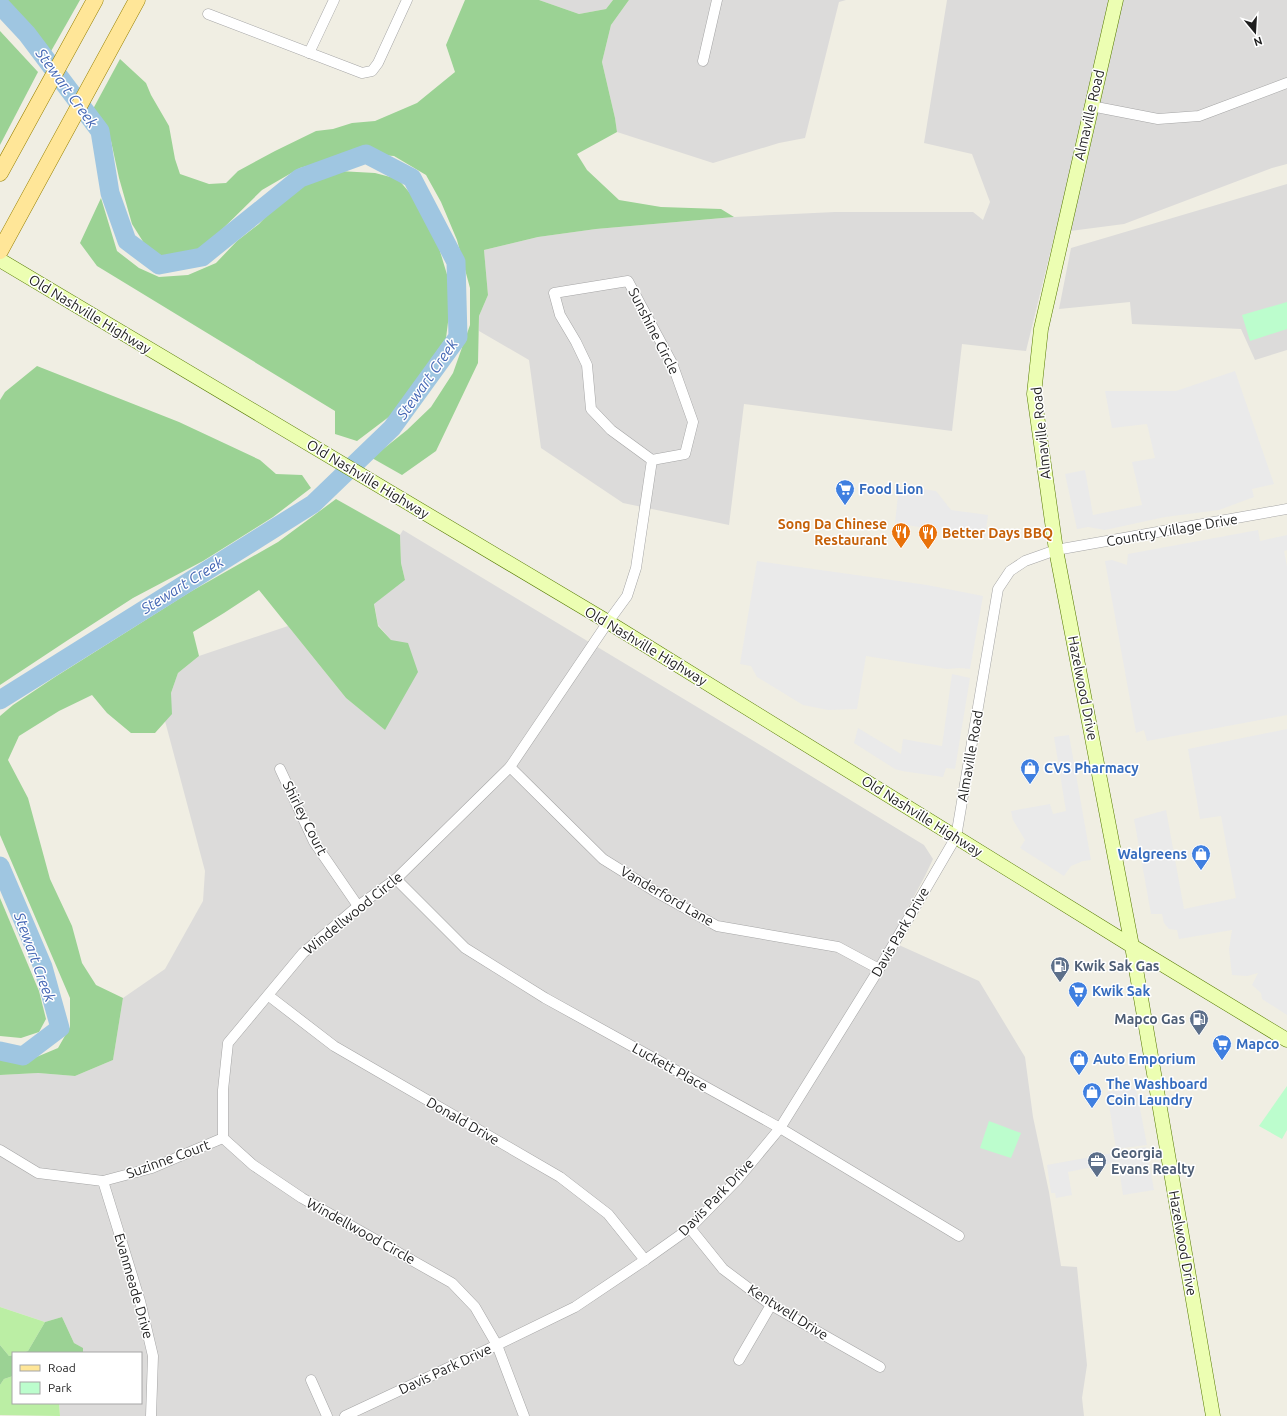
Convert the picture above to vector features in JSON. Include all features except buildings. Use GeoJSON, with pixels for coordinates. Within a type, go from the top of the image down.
{"type":"FeatureCollection","features":[{"type":"Feature","properties":{"kind":"main road"},"geometry":{"type":"LineString","coordinates":[[0,251],[137,0]]}},
{"type":"Feature","properties":{"kind":"main road","name":"Almaville Road"},"geometry":{"type":"LineString","coordinates":[[1056,550],[1034,394],[1041,329],[1116,0]]}},
{"type":"Feature","properties":{"kind":"main road"},"geometry":{"type":"LineString","coordinates":[[0,173],[94,1]]}},
{"type":"Feature","properties":{"kind":"main road","name":"Old Nashville Highway"},"geometry":{"type":"LineString","coordinates":[[0,260],[608,622],[1132,946],[1287,1040]]}},
{"type":"Feature","properties":{"kind":"main road","name":"Hazelwood Drive"},"geometry":{"type":"LineString","coordinates":[[1056,550],[1132,946],[1213,1416]]}},
{"type":"Feature","properties":{"kind":"street"},"geometry":{"type":"LineString","coordinates":[[309,54],[334,0]]}},
{"type":"Feature","properties":{"kind":"street"},"geometry":{"type":"LineString","coordinates":[[208,14],[309,54],[362,73],[372,71],[378,63],[407,0]]}},
{"type":"Feature","properties":{"kind":"street"},"geometry":{"type":"LineString","coordinates":[[703,61],[717,0]]}},
{"type":"Feature","properties":{"kind":"street"},"geometry":{"type":"LineString","coordinates":[[1091,106],[1158,119],[1199,116],[1287,83]]}},
{"type":"Feature","properties":{"kind":"street","name":"Sunshine Circle"},"geometry":{"type":"LineString","coordinates":[[628,281],[672,363],[693,422],[686,454],[652,460],[611,430],[591,409],[586,365],[576,342],[560,315],[554,293],[628,281]]}},
{"type":"Feature","properties":{"kind":"street"},"geometry":{"type":"LineString","coordinates":[[608,622],[627,596],[636,568],[652,460]]}},
{"type":"Feature","properties":{"kind":"street","name":"Country Village Drive"},"geometry":{"type":"LineString","coordinates":[[1056,550],[1287,509]]}},
{"type":"Feature","properties":{"kind":"street","name":"Almaville Road"},"geometry":{"type":"LineString","coordinates":[[956,837],[998,589],[1010,571],[1025,561],[1056,550]]}},
{"type":"Feature","properties":{"kind":"street","name":"Windellwood Circle"},"geometry":{"type":"LineString","coordinates":[[524,1416],[497,1345],[475,1307],[452,1283],[302,1198],[253,1165],[223,1138],[223,1090],[228,1043],[269,996],[302,953],[358,906],[396,878],[510,767],[608,622]]}},
{"type":"Feature","properties":{"kind":"street","name":"Vanderford Lane"},"geometry":{"type":"LineString","coordinates":[[510,767],[603,859],[656,892],[717,926],[838,947],[879,969]]}},
{"type":"Feature","properties":{"kind":"street","name":"Shirley Court"},"geometry":{"type":"LineString","coordinates":[[280,769],[314,842],[358,906]]}},
{"type":"Feature","properties":{"kind":"street","name":"Davis Park Drive"},"geometry":{"type":"LineString","coordinates":[[345,1416],[575,1307],[690,1228],[737,1180],[780,1128],[879,969],[956,837]]}},
{"type":"Feature","properties":{"kind":"street","name":"Luckett Place"},"geometry":{"type":"LineString","coordinates":[[396,878],[466,948],[546,998],[780,1128],[959,1236]]}},
{"type":"Feature","properties":{"kind":"street","name":"Donald Drive"},"geometry":{"type":"LineString","coordinates":[[269,996],[334,1046],[560,1177],[608,1214],[645,1260]]}},
{"type":"Feature","properties":{"kind":"street","name":"Suzinne Court"},"geometry":{"type":"LineString","coordinates":[[0,1150],[38,1173],[103,1181],[152,1168],[223,1138]]}},
{"type":"Feature","properties":{"kind":"street","name":"Evanmeade Drive"},"geometry":{"type":"LineString","coordinates":[[103,1181],[140,1301],[153,1356],[151,1416]]}},
{"type":"Feature","properties":{"kind":"street","name":"Kentwell Drive"},"geometry":{"type":"LineString","coordinates":[[690,1228],[723,1269],[771,1305],[880,1367]]}},
{"type":"Feature","properties":{"kind":"street"},"geometry":{"type":"LineString","coordinates":[[740,1360],[771,1305]]}},
{"type":"Feature","properties":{"kind":"street"},"geometry":{"type":"LineString","coordinates":[[311,1380],[327,1416]]}},
{"type":"Feature","properties":{"kind":"shaded area"},"geometry":{"type":"Polygon","coordinates":[[[539,0],[613,0],[606,9],[579,14],[539,0]]]}},
{"type":"Feature","properties":{"kind":"shaded area"},"geometry":{"type":"Polygon","coordinates":[[[629,0],[846,0],[839,2],[805,138],[779,143],[713,163],[617,132],[602,62],[611,25],[629,0]]]}},
{"type":"Feature","properties":{"kind":"shaded area"},"geometry":{"type":"Polygon","coordinates":[[[947,0],[1287,0],[1287,164],[1272,168],[1124,224],[1055,233],[1026,351],[962,344],[952,431],[744,404],[729,525],[623,503],[541,448],[529,360],[479,331],[479,316],[488,295],[484,250],[538,237],[596,229],[734,217],[835,212],[973,212],[983,220],[990,202],[972,154],[924,143],[947,0]]]}},
{"type":"Feature","properties":{"kind":"shaded area"},"geometry":{"type":"Polygon","coordinates":[[[1287,184],[1287,350],[1255,360],[1241,329],[1132,324],[1130,302],[1059,309],[1071,248],[1287,184]]]}},
{"type":"Feature","properties":{"kind":"shaded area"},"geometry":{"type":"Polygon","coordinates":[[[1235,371],[1274,484],[1252,489],[1254,497],[1219,510],[1165,517],[1105,530],[1088,527],[1077,529],[1065,474],[1085,470],[1093,515],[1142,505],[1132,462],[1155,458],[1147,424],[1112,428],[1105,391],[1176,391],[1235,371]]]}},
{"type":"Feature","properties":{"kind":"shaded area"},"geometry":{"type":"Polygon","coordinates":[[[899,486],[936,491],[951,510],[988,515],[985,538],[895,523],[899,486]]]}},
{"type":"Feature","properties":{"kind":"shaded area"},"geometry":{"type":"Polygon","coordinates":[[[403,530],[924,845],[933,859],[890,941],[979,981],[1025,1057],[1033,1117],[1049,1192],[1061,1266],[1077,1267],[1087,1365],[1082,1398],[1084,1416],[60,1416],[59,1404],[142,1404],[142,1352],[83,1352],[82,1348],[74,1343],[62,1317],[45,1322],[0,1307],[0,1075],[38,1073],[75,1076],[113,1060],[123,998],[165,969],[203,901],[205,871],[165,721],[171,714],[171,693],[178,673],[199,656],[288,626],[346,698],[385,730],[391,640],[378,625],[374,603],[405,580],[401,563],[400,535],[403,530]]]}},
{"type":"Feature","properties":{"kind":"shaded area"},"geometry":{"type":"Polygon","coordinates":[[[1258,530],[1260,541],[1287,535],[1287,550],[1284,551],[1287,566],[1287,715],[1147,741],[1144,730],[1136,733],[1105,561],[1112,560],[1127,565],[1128,554],[1258,530]]]}},
{"type":"Feature","properties":{"kind":"shaded area"},"geometry":{"type":"Polygon","coordinates":[[[757,561],[927,585],[983,596],[970,669],[947,669],[866,656],[857,709],[828,710],[803,705],[757,677],[751,666],[740,664],[757,561]]]}},
{"type":"Feature","properties":{"kind":"shaded area"},"geometry":{"type":"Polygon","coordinates":[[[952,674],[970,678],[955,769],[946,768],[943,777],[902,771],[895,769],[854,743],[858,728],[901,754],[903,739],[942,746],[952,674]]]}},
{"type":"Feature","properties":{"kind":"shaded area"},"geometry":{"type":"Polygon","coordinates":[[[1287,729],[1287,1015],[1262,999],[1261,993],[1252,985],[1258,973],[1247,976],[1232,975],[1229,949],[1232,930],[1179,939],[1177,930],[1169,929],[1164,923],[1162,914],[1151,914],[1134,819],[1166,810],[1184,909],[1236,898],[1221,816],[1200,819],[1188,749],[1287,729]]]}},
{"type":"Feature","properties":{"kind":"shaded area"},"geometry":{"type":"Polygon","coordinates":[[[1069,735],[1091,860],[1083,861],[1071,866],[1064,876],[1020,848],[1025,840],[1013,820],[1011,811],[1050,804],[1053,814],[1066,811],[1054,737],[1069,735]]]}},
{"type":"Feature","properties":{"kind":"shaded area"},"geometry":{"type":"Polygon","coordinates":[[[1136,1088],[1147,1145],[1116,1149],[1107,1092],[1136,1088]]]}},
{"type":"Feature","properties":{"kind":"shaded area"},"geometry":{"type":"Polygon","coordinates":[[[1146,1147],[1154,1190],[1123,1195],[1118,1162],[1068,1172],[1072,1195],[1056,1198],[1055,1193],[1051,1193],[1047,1165],[1146,1147]]]}},
{"type":"Feature","properties":{"kind":"green space"},"geometry":{"type":"Polygon","coordinates":[[[5,0],[80,0],[50,53],[5,0]]]}},
{"type":"Feature","properties":{"kind":"green space"},"geometry":{"type":"Polygon","coordinates":[[[465,0],[539,0],[579,14],[606,9],[613,0],[629,0],[611,25],[602,62],[617,132],[577,154],[587,170],[619,200],[661,207],[721,209],[734,217],[596,229],[538,237],[484,250],[488,295],[479,316],[478,363],[436,451],[402,475],[372,458],[407,430],[431,407],[453,373],[470,325],[470,288],[457,240],[441,202],[426,175],[394,156],[352,153],[300,168],[262,190],[199,252],[166,258],[147,248],[132,224],[119,178],[111,141],[93,109],[120,59],[146,83],[151,95],[169,126],[175,159],[180,174],[209,184],[226,183],[238,171],[316,131],[333,129],[352,123],[375,121],[417,103],[455,72],[446,45],[465,0]]]}},
{"type":"Feature","properties":{"kind":"green space"},"geometry":{"type":"Polygon","coordinates":[[[0,31],[38,72],[0,145],[0,31]]]}},
{"type":"Feature","properties":{"kind":"green space"},"geometry":{"type":"Polygon","coordinates":[[[339,171],[375,173],[398,179],[420,205],[439,248],[452,291],[446,338],[394,413],[357,441],[335,434],[335,411],[97,266],[80,243],[101,198],[117,251],[139,268],[159,277],[188,275],[216,263],[237,241],[259,224],[283,198],[308,180],[339,171]]]}},
{"type":"Feature","properties":{"kind":"green space"},"geometry":{"type":"Polygon","coordinates":[[[1287,302],[1287,329],[1250,341],[1242,315],[1287,302]]]}},
{"type":"Feature","properties":{"kind":"green space"},"geometry":{"type":"Polygon","coordinates":[[[37,366],[179,422],[260,460],[276,474],[302,475],[311,488],[273,517],[203,561],[133,598],[0,685],[0,400],[5,392],[37,366]]]}},
{"type":"Feature","properties":{"kind":"green space"},"geometry":{"type":"Polygon","coordinates":[[[336,499],[400,535],[401,563],[405,580],[374,604],[378,626],[391,640],[408,643],[418,672],[385,730],[346,698],[259,590],[193,632],[199,656],[178,673],[171,693],[172,714],[155,733],[131,733],[107,713],[92,695],[59,711],[19,736],[8,760],[28,798],[50,879],[72,926],[82,963],[96,985],[123,998],[113,1060],[75,1076],[38,1073],[0,1075],[0,1058],[27,1061],[58,1048],[70,1027],[70,998],[0,835],[0,716],[13,705],[55,677],[190,592],[278,542],[336,499]]]}},
{"type":"Feature","properties":{"kind":"green space"},"geometry":{"type":"Polygon","coordinates":[[[0,898],[39,991],[46,1019],[39,1032],[21,1038],[0,1036],[0,898]]]}},
{"type":"Feature","properties":{"kind":"green space"},"geometry":{"type":"Polygon","coordinates":[[[1287,1086],[1287,1130],[1282,1139],[1259,1126],[1287,1086]]]}},
{"type":"Feature","properties":{"kind":"green space"},"geometry":{"type":"Polygon","coordinates":[[[989,1121],[1021,1133],[1011,1158],[980,1148],[989,1121]]]}},
{"type":"Feature","properties":{"kind":"green space"},"geometry":{"type":"Polygon","coordinates":[[[0,1307],[45,1322],[28,1351],[12,1352],[12,1355],[9,1356],[0,1345],[0,1307]]]}},
{"type":"Feature","properties":{"kind":"green space"},"geometry":{"type":"Polygon","coordinates":[[[62,1317],[74,1343],[83,1348],[83,1352],[24,1352],[28,1351],[45,1322],[62,1317]]]}},
{"type":"Feature","properties":{"kind":"green space"},"geometry":{"type":"Polygon","coordinates":[[[0,1345],[9,1356],[12,1355],[12,1376],[4,1379],[0,1385],[0,1345]]]}},
{"type":"Feature","properties":{"kind":"green space"},"geometry":{"type":"Polygon","coordinates":[[[12,1376],[12,1404],[59,1404],[60,1416],[0,1415],[0,1385],[4,1379],[12,1376]]]}},
{"type":"Feature","properties":{"kind":"waterway","name":"Stewart Creek"},"geometry":{"type":"LineString","coordinates":[[0,5],[27,34],[100,131],[110,193],[127,241],[159,265],[202,257],[300,178],[366,154],[412,178],[456,262],[458,337],[392,428],[313,504],[0,700]]}},
{"type":"Feature","properties":{"kind":"waterway","name":"Stewart Creek"},"geometry":{"type":"LineString","coordinates":[[0,866],[43,967],[60,1028],[23,1056],[0,1051]]}},
{"type":"Feature","properties":{"kind":"place","name":"Food Lion"},"geometry":{"type":"Point","coordinates":[845,506]}},
{"type":"Feature","properties":{"kind":"place","name":"Song Da Chinese Restaurant"},"geometry":{"type":"Point","coordinates":[901,549]}},
{"type":"Feature","properties":{"kind":"place","name":"Better Days BBQ"},"geometry":{"type":"Point","coordinates":[928,550]}},
{"type":"Feature","properties":{"kind":"place","name":"CVS Pharmacy"},"geometry":{"type":"Point","coordinates":[1030,785]}},
{"type":"Feature","properties":{"kind":"place","name":"Walgreens"},"geometry":{"type":"Point","coordinates":[1201,871]}},
{"type":"Feature","properties":{"kind":"place","name":"Kwik Sak Gas"},"geometry":{"type":"Point","coordinates":[1060,983]}},
{"type":"Feature","properties":{"kind":"place","name":"Kwik Sak"},"geometry":{"type":"Point","coordinates":[1078,1008]}},
{"type":"Feature","properties":{"kind":"place","name":"Mapco Gas"},"geometry":{"type":"Point","coordinates":[1199,1036]}},
{"type":"Feature","properties":{"kind":"place","name":"Mapco"},"geometry":{"type":"Point","coordinates":[1222,1061]}},
{"type":"Feature","properties":{"kind":"place","name":"Auto Emporium"},"geometry":{"type":"Point","coordinates":[1079,1076]}},
{"type":"Feature","properties":{"kind":"place","name":"The Washboard Coin Laundry"},"geometry":{"type":"Point","coordinates":[1092,1109]}},
{"type":"Feature","properties":{"kind":"place","name":"Georgia Evans Realty"},"geometry":{"type":"Point","coordinates":[1097,1178]}}]}
